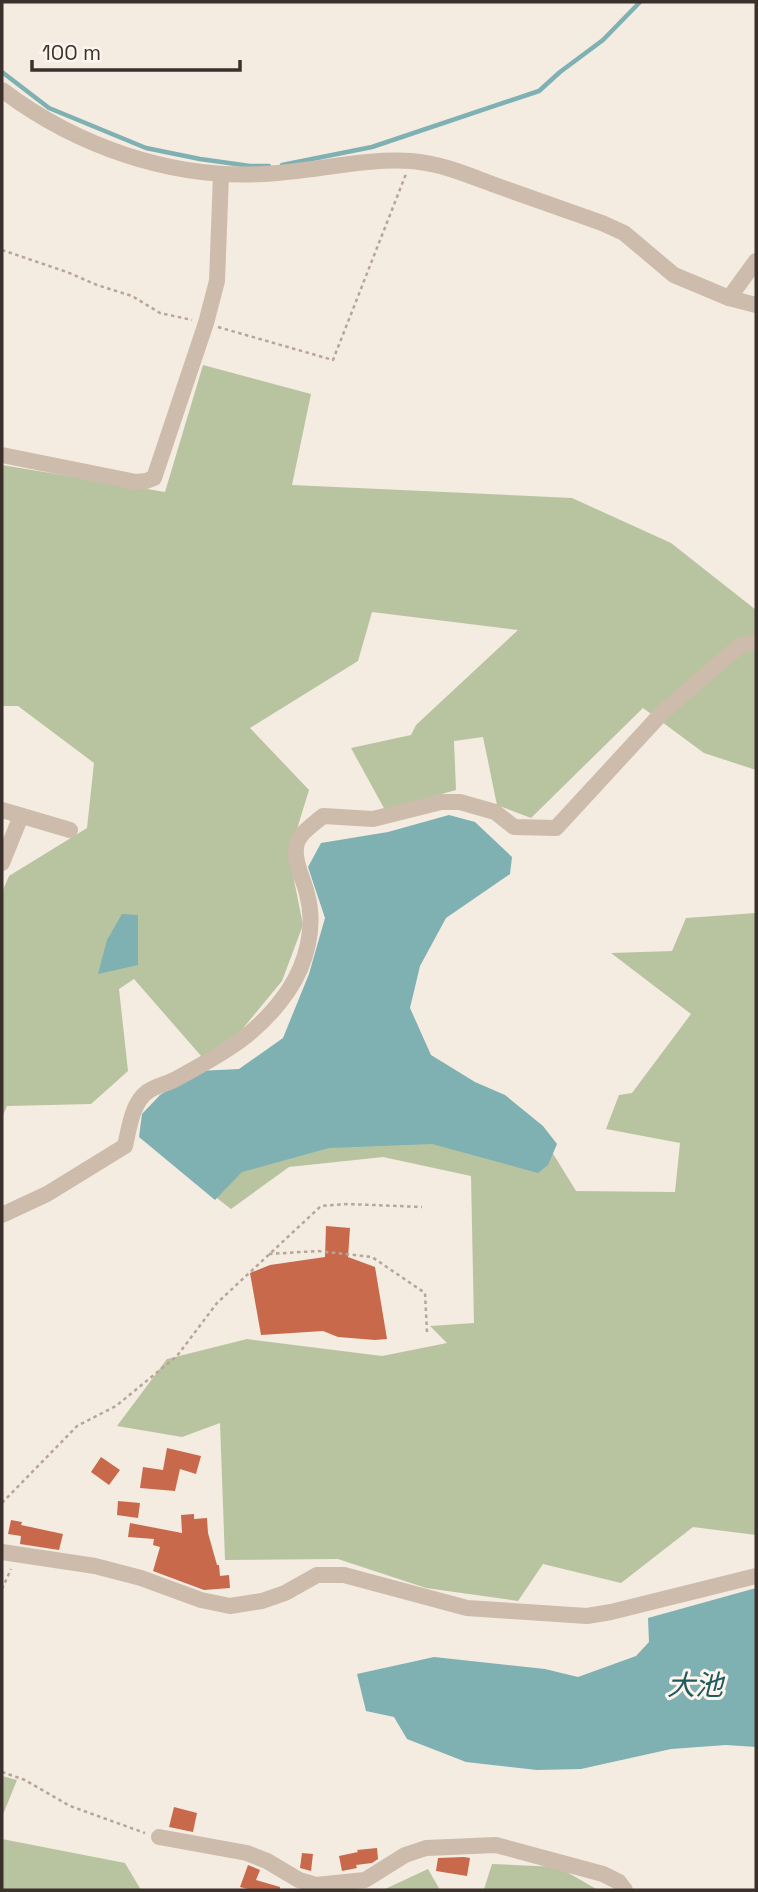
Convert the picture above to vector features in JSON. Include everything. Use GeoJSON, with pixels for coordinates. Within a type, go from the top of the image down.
{"type":"FeatureCollection","features":[{"type":"Feature","properties":{"kind":"street"},"geometry":{"type":"LineString","coordinates":[[2,90],[41,118],[81,138],[177,170],[221,175],[264,174],[354,163],[411,161],[444,167],[602,223],[624,233],[674,275],[729,298],[756,304]]}},
{"type":"Feature","properties":{"kind":"street"},"geometry":{"type":"LineString","coordinates":[[2,455],[136,482],[153,478],[206,323],[217,281],[221,175]]}},
{"type":"Feature","properties":{"kind":"street"},"geometry":{"type":"LineString","coordinates":[[729,298],[756,261]]}},
{"type":"Feature","properties":{"kind":"street"},"geometry":{"type":"LineString","coordinates":[[2,1215],[47,1194],[125,1146],[136,1106],[146,1093],[234,1047],[259,1027],[289,990],[299,972],[312,927],[307,892],[297,862],[296,846],[300,836],[323,816],[373,818],[441,802],[460,802],[495,812],[514,827],[556,828],[662,713],[739,646],[756,642]]}},
{"type":"Feature","properties":{"kind":"street"},"geometry":{"type":"LineString","coordinates":[[2,810],[70,830]]}},
{"type":"Feature","properties":{"kind":"street"},"geometry":{"type":"LineString","coordinates":[[2,863],[21,816]]}},
{"type":"Feature","properties":{"kind":"street"},"geometry":{"type":"LineString","coordinates":[[9,1554],[95,1566],[141,1578],[201,1600],[230,1606],[262,1601],[285,1593],[317,1576],[344,1575],[467,1608],[587,1616],[756,1576]]}},
{"type":"Feature","properties":{"kind":"street"},"geometry":{"type":"LineString","coordinates":[[159,1837],[247,1853],[267,1861],[299,1880],[316,1885],[365,1880],[405,1855],[426,1849],[496,1845],[603,1874],[619,1882],[625,1890]]}},
{"type":"Feature","properties":{"kind":"path"},"geometry":{"type":"LineString","coordinates":[[2,250],[132,296],[160,313],[206,323],[333,360],[411,161]]}},
{"type":"Feature","properties":{"kind":"path"},"geometry":{"type":"LineString","coordinates":[[2,1503],[77,1426],[116,1406],[177,1356],[217,1303],[321,1206],[348,1204],[422,1207]]}},
{"type":"Feature","properties":{"kind":"path"},"geometry":{"type":"LineString","coordinates":[[268,1254],[318,1251],[372,1257],[425,1293],[427,1332]]}},
{"type":"Feature","properties":{"kind":"path"},"geometry":{"type":"LineString","coordinates":[[2,1589],[9,1554]]}},
{"type":"Feature","properties":{"kind":"path"},"geometry":{"type":"LineString","coordinates":[[2,1772],[25,1780],[70,1806],[159,1837]]}},
{"type":"Feature","properties":{"kind":"green space"},"geometry":{"type":"Polygon","coordinates":[[[203,365],[311,394],[292,485],[572,498],[671,543],[756,610],[756,770],[704,753],[643,708],[531,818],[497,805],[483,737],[454,741],[456,790],[385,810],[351,748],[411,735],[416,725],[518,630],[372,612],[358,661],[250,728],[309,790],[289,855],[303,925],[282,981],[235,1038],[202,1057],[134,979],[119,989],[128,1071],[91,1104],[7,1106],[2,1118],[2,892],[9,876],[87,828],[94,763],[18,706],[2,706],[2,465],[165,492],[203,365]]]}},
{"type":"Feature","properties":{"kind":"green space"},"geometry":{"type":"Polygon","coordinates":[[[756,913],[756,1535],[693,1527],[621,1583],[543,1564],[518,1601],[426,1588],[338,1559],[225,1560],[220,1423],[182,1437],[117,1426],[167,1359],[247,1339],[382,1356],[447,1343],[430,1326],[474,1323],[471,1176],[383,1157],[289,1167],[231,1209],[209,1192],[270,1139],[426,1126],[552,1152],[576,1191],[675,1192],[680,1143],[606,1129],[619,1095],[632,1093],[691,1014],[611,953],[672,951],[686,918],[756,913]]]}},
{"type":"Feature","properties":{"kind":"green space"},"geometry":{"type":"Polygon","coordinates":[[[2,1776],[17,1780],[2,1817],[2,1776]]]}},
{"type":"Feature","properties":{"kind":"green space"},"geometry":{"type":"Polygon","coordinates":[[[2,1839],[125,1863],[141,1890],[2,1890],[2,1839]]]}},
{"type":"Feature","properties":{"kind":"green space"},"geometry":{"type":"Polygon","coordinates":[[[492,1864],[558,1867],[598,1890],[445,1890],[484,1889],[492,1864]]]}},
{"type":"Feature","properties":{"kind":"green space"},"geometry":{"type":"Polygon","coordinates":[[[428,1869],[440,1890],[383,1890],[428,1869]]]}},
{"type":"Feature","properties":{"kind":"water"},"geometry":{"type":"Polygon","coordinates":[[[449,815],[475,822],[512,857],[510,874],[446,918],[420,966],[410,1008],[431,1055],[475,1082],[505,1095],[543,1126],[557,1144],[548,1165],[538,1173],[432,1144],[329,1148],[242,1172],[215,1200],[139,1137],[142,1114],[160,1095],[198,1071],[239,1069],[283,1038],[309,974],[325,918],[308,867],[321,843],[388,832],[449,815]]]}},
{"type":"Feature","properties":{"kind":"water"},"geometry":{"type":"Polygon","coordinates":[[[122,914],[138,915],[138,965],[98,974],[107,940],[122,914]]]}},
{"type":"Feature","properties":{"kind":"water","name":"大池"},"geometry":{"type":"Polygon","coordinates":[[[756,1588],[756,1747],[726,1745],[671,1749],[581,1769],[537,1770],[466,1762],[407,1739],[394,1717],[366,1711],[357,1674],[434,1657],[545,1669],[578,1677],[636,1656],[649,1642],[648,1618],[756,1588]]]}},
{"type":"Feature","properties":{"kind":"building"},"geometry":{"type":"Polygon","coordinates":[[[326,1226],[350,1228],[348,1257],[375,1267],[387,1339],[338,1337],[323,1331],[261,1335],[250,1273],[270,1265],[325,1257],[326,1226]]]}},
{"type":"Feature","properties":{"kind":"building"},"geometry":{"type":"Polygon","coordinates":[[[167,1448],[201,1456],[196,1474],[180,1469],[175,1491],[140,1488],[143,1467],[163,1470],[167,1448]]]}},
{"type":"Feature","properties":{"kind":"building"},"geometry":{"type":"Polygon","coordinates":[[[101,1457],[120,1470],[109,1485],[91,1472],[101,1457]]]}},
{"type":"Feature","properties":{"kind":"building"},"geometry":{"type":"Polygon","coordinates":[[[118,1501],[140,1503],[138,1518],[117,1515],[118,1501]]]}},
{"type":"Feature","properties":{"kind":"building"},"geometry":{"type":"Polygon","coordinates":[[[194,1514],[194,1519],[207,1518],[208,1533],[220,1576],[229,1575],[230,1588],[204,1590],[153,1571],[160,1547],[153,1545],[154,1539],[128,1537],[130,1523],[182,1533],[181,1515],[194,1514]]]}},
{"type":"Feature","properties":{"kind":"building"},"geometry":{"type":"Polygon","coordinates":[[[11,1520],[22,1522],[21,1525],[63,1534],[59,1550],[20,1544],[21,1536],[8,1534],[11,1520]]]}},
{"type":"Feature","properties":{"kind":"building"},"geometry":{"type":"Polygon","coordinates":[[[174,1807],[197,1813],[193,1832],[169,1827],[174,1807]]]}},
{"type":"Feature","properties":{"kind":"building"},"geometry":{"type":"Polygon","coordinates":[[[377,1848],[378,1859],[372,1863],[356,1865],[357,1868],[342,1871],[339,1856],[358,1852],[357,1850],[377,1848]]]}},
{"type":"Feature","properties":{"kind":"building"},"geometry":{"type":"Polygon","coordinates":[[[302,1853],[313,1854],[311,1871],[300,1868],[302,1853]]]}},
{"type":"Feature","properties":{"kind":"building"},"geometry":{"type":"Polygon","coordinates":[[[438,1858],[470,1858],[467,1876],[436,1871],[438,1858]]]}},
{"type":"Feature","properties":{"kind":"building"},"geometry":{"type":"Polygon","coordinates":[[[248,1865],[260,1870],[256,1880],[280,1887],[280,1890],[240,1887],[248,1865]]]}},
{"type":"Feature","properties":{"kind":"waterway"},"geometry":{"type":"LineString","coordinates":[[282,165],[372,147],[539,91],[603,40],[640,2]]}},
{"type":"Feature","properties":{"kind":"waterway"},"geometry":{"type":"LineString","coordinates":[[2,72],[49,108],[146,148],[200,159],[269,166]]}}]}
